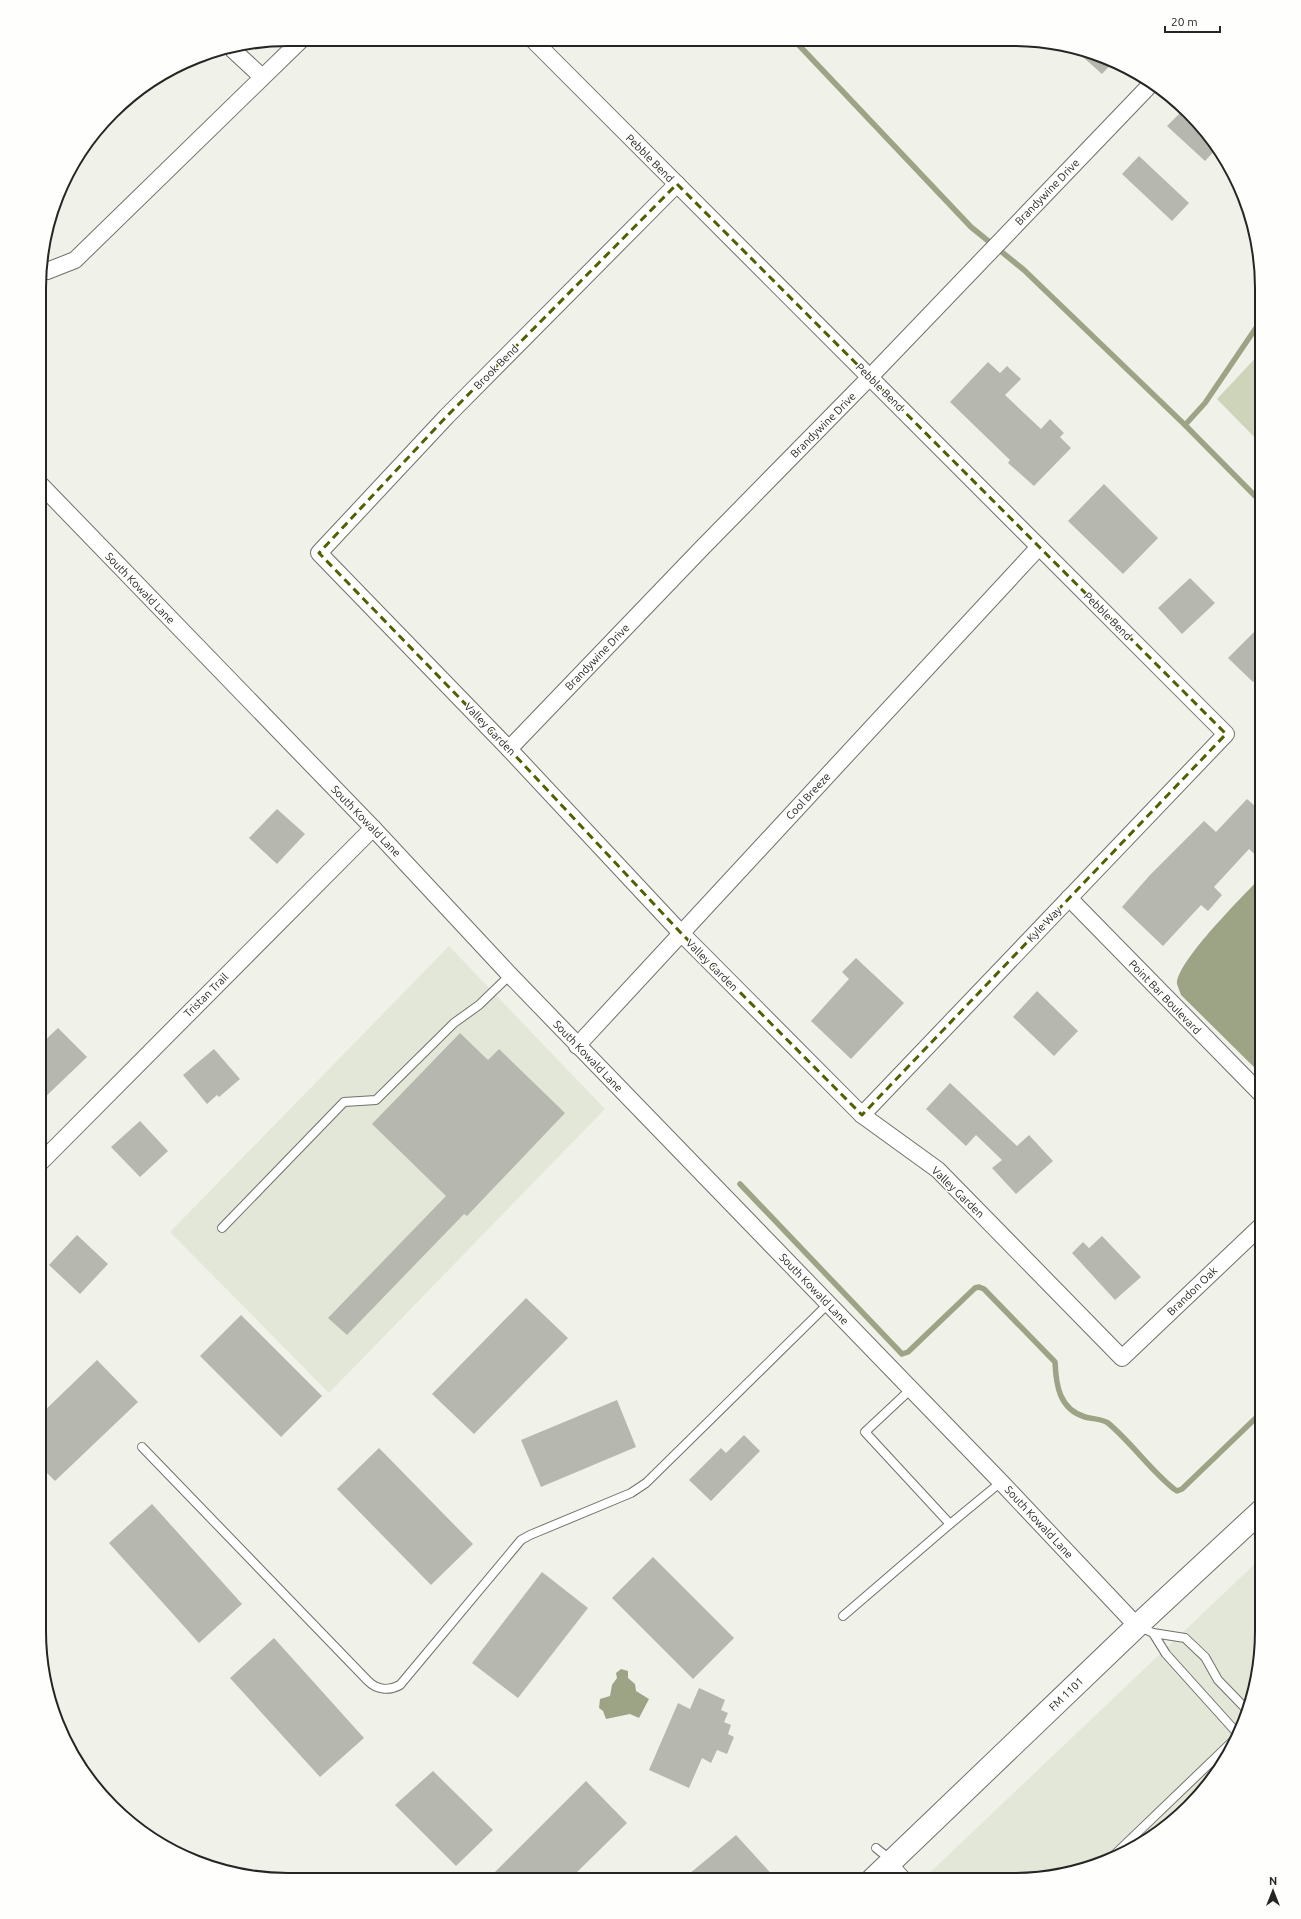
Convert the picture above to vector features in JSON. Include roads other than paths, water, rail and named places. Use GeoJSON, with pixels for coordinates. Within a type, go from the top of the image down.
{"type":"FeatureCollection","features":[{"type":"Feature","properties":{"kind":"main road","name":"FM 1101"},"geometry":{"type":"LineString","coordinates":[[875,1873],[884,1854],[1145,1629],[1255,1517]]}},
{"type":"Feature","properties":{"kind":"street"},"geometry":{"type":"LineString","coordinates":[[47,271],[75,260],[295,46]]}},
{"type":"Feature","properties":{"kind":"street","name":"Pebble Bend"},"geometry":{"type":"LineString","coordinates":[[539,46],[1226,734]]}},
{"type":"Feature","properties":{"kind":"street"},"geometry":{"type":"LineString","coordinates":[[235,52],[262,77]]}},
{"type":"Feature","properties":{"kind":"street","name":"Brandywine Drive"},"geometry":{"type":"LineString","coordinates":[[509,749],[703,547],[870,377],[1148,87]]}},
{"type":"Feature","properties":{"kind":"street","name":"Brook Bend"},"geometry":{"type":"LineString","coordinates":[[318,553],[447,416],[677,184]]}},
{"type":"Feature","properties":{"kind":"street","name":"South Kowald Lane"},"geometry":{"type":"LineString","coordinates":[[46,490],[373,828],[577,1046],[1145,1629]]}},
{"type":"Feature","properties":{"kind":"street","name":"Cool Breeze"},"geometry":{"type":"LineString","coordinates":[[577,1046],[1039,547]]}},
{"type":"Feature","properties":{"kind":"street","name":"Valley Garden"},"geometry":{"type":"LineString","coordinates":[[318,553],[509,749],[681,933],[862,1115],[938,1170],[1122,1358]]}},
{"type":"Feature","properties":{"kind":"street","name":"Kyle Way"},"geometry":{"type":"LineString","coordinates":[[862,1115],[1226,734]]}},
{"type":"Feature","properties":{"kind":"street","name":"Tristan Trail"},"geometry":{"type":"LineString","coordinates":[[46,1157],[373,828]]}},
{"type":"Feature","properties":{"kind":"street","name":"Point Bar Boulevard"},"geometry":{"type":"LineString","coordinates":[[1069,898],[1255,1088]]}},
{"type":"Feature","properties":{"kind":"street","name":"Brandon Oak"},"geometry":{"type":"LineString","coordinates":[[1122,1358],[1255,1232]]}},
{"type":"Feature","properties":{"kind":"lane"},"geometry":{"type":"LineString","coordinates":[[222,1228],[344,1102],[376,1100],[454,1024],[479,1005],[510,975]]}},
{"type":"Feature","properties":{"kind":"lane"},"geometry":{"type":"LineString","coordinates":[[142,1447],[373,1686],[394,1688],[400,1685],[521,1540],[530,1534],[631,1493],[646,1483],[828,1304]]}},
{"type":"Feature","properties":{"kind":"lane"},"geometry":{"type":"LineString","coordinates":[[911,1389],[865,1432],[950,1524]]}},
{"type":"Feature","properties":{"kind":"lane"},"geometry":{"type":"LineString","coordinates":[[843,1616],[1001,1482]]}},
{"type":"Feature","properties":{"kind":"lane"},"geometry":{"type":"LineString","coordinates":[[1145,1629],[1185,1638],[1205,1657],[1218,1680],[1243,1706]]}},
{"type":"Feature","properties":{"kind":"lane"},"geometry":{"type":"LineString","coordinates":[[1145,1629],[1234,1730]]}},
{"type":"Feature","properties":{"kind":"lane"},"geometry":{"type":"LineString","coordinates":[[1123,1846],[1224,1749]]}},
{"type":"Feature","properties":{"kind":"lane"},"geometry":{"type":"LineString","coordinates":[[884,1854],[902,1873]]}},
{"type":"Feature","properties":{"kind":"waterway"},"geometry":{"type":"LineString","coordinates":[[800,46],[971,227],[1024,270],[1185,425],[1255,496]]}},
{"type":"Feature","properties":{"kind":"waterway"},"geometry":{"type":"LineString","coordinates":[[1185,425],[1205,403],[1255,329]]}},
{"type":"Feature","properties":{"kind":"waterway"},"geometry":{"type":"LineString","coordinates":[[740,1184],[902,1354],[908,1352],[975,1288],[979,1287],[984,1289],[1055,1362],[1058,1387],[1064,1402],[1069,1408],[1085,1417],[1108,1423],[1165,1482],[1177,1491],[1182,1489],[1255,1419]]}}]}
